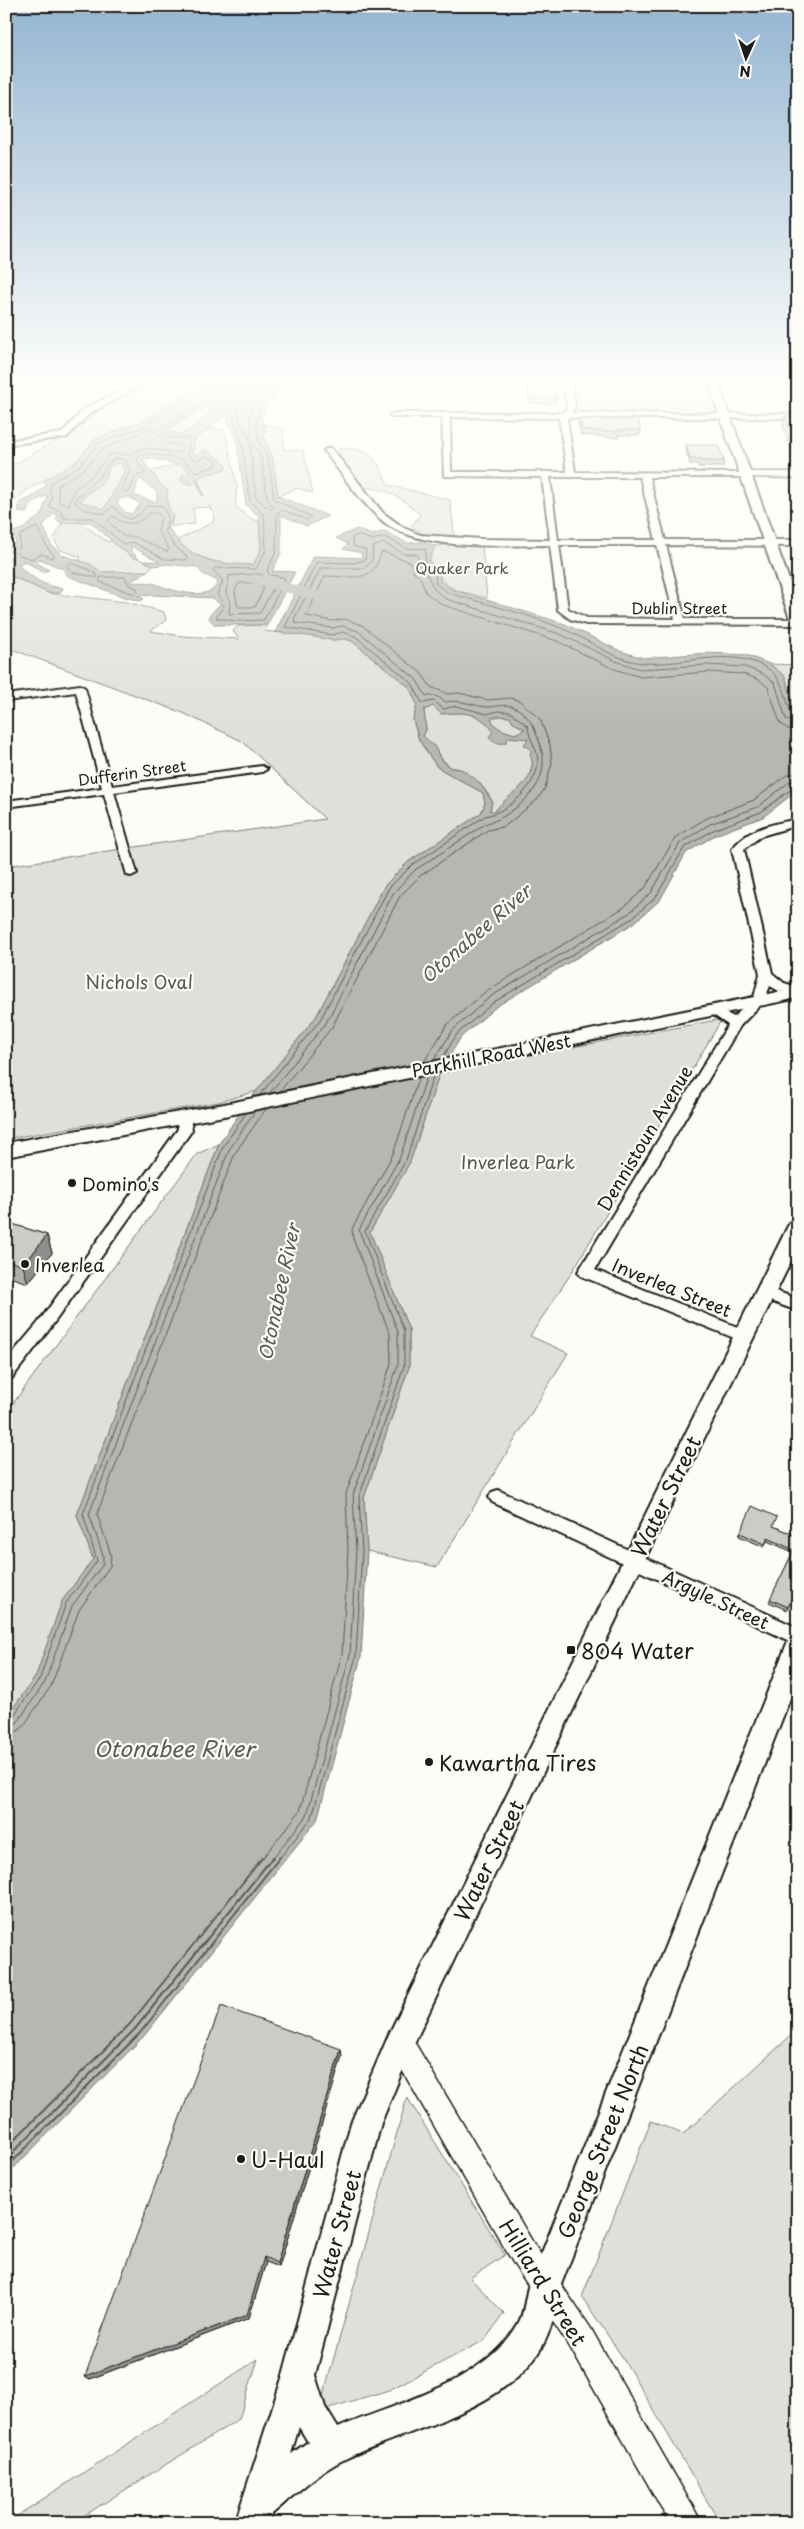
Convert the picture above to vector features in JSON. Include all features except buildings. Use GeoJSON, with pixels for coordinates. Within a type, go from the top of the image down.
{"type":"FeatureCollection","features":[{"type":"Feature","properties":{"kind":"main road"},"geometry":{"type":"LineString","coordinates":[[753,495],[797,623]]}},
{"type":"Feature","properties":{"kind":"main road","name":"Parkhill Road West"},"geometry":{"type":"LineString","coordinates":[[6,1150],[183,1117],[798,992]]}},
{"type":"Feature","properties":{"kind":"main road","name":"Water Street"},"geometry":{"type":"LineString","coordinates":[[255,2513],[299,2375],[366,2123],[400,2042],[633,1560],[798,1226]]}},
{"type":"Feature","properties":{"kind":"main road","name":"George Street North"},"geometry":{"type":"LineString","coordinates":[[255,2513],[331,2448],[443,2402],[499,2372],[515,2357],[532,2333],[544,2286],[798,1646]]}},
{"type":"Feature","properties":{"kind":"main road"},"geometry":{"type":"LineString","coordinates":[[299,2375],[310,2414],[331,2448]]}},
{"type":"Feature","properties":{"kind":"street"},"geometry":{"type":"LineString","coordinates":[[364,495],[380,515],[402,530],[419,537],[456,542],[798,543]]}},
{"type":"Feature","properties":{"kind":"street"},"geometry":{"type":"LineString","coordinates":[[549,495],[555,542]]}},
{"type":"Feature","properties":{"kind":"street"},"geometry":{"type":"LineString","coordinates":[[649,495],[681,622]]}},
{"type":"Feature","properties":{"kind":"street","name":"Dublin Street"},"geometry":{"type":"LineString","coordinates":[[555,542],[563,610],[573,617],[586,621],[797,623]]}},
{"type":"Feature","properties":{"kind":"street"},"geometry":{"type":"LineString","coordinates":[[6,698],[80,688],[132,873]]}},
{"type":"Feature","properties":{"kind":"street","name":"Dufferin Street"},"geometry":{"type":"LineString","coordinates":[[6,804],[262,768]]}},
{"type":"Feature","properties":{"kind":"street"},"geometry":{"type":"LineString","coordinates":[[760,1000],[766,974],[738,849],[746,839],[763,830],[798,822]]}},
{"type":"Feature","properties":{"kind":"street"},"geometry":{"type":"LineString","coordinates":[[766,974],[775,985],[788,991],[798,992]]}},
{"type":"Feature","properties":{"kind":"street","name":"Dennistoun Avenue"},"geometry":{"type":"LineString","coordinates":[[586,1272],[735,1024],[743,1012],[760,1000]]}},
{"type":"Feature","properties":{"kind":"street"},"geometry":{"type":"LineString","coordinates":[[712,1010],[735,1024]]}},
{"type":"Feature","properties":{"kind":"street"},"geometry":{"type":"LineString","coordinates":[[6,1373],[43,1327],[185,1130],[183,1117]]}},
{"type":"Feature","properties":{"kind":"street","name":"Inverlea Street"},"geometry":{"type":"LineString","coordinates":[[586,1272],[744,1336]]}},
{"type":"Feature","properties":{"kind":"street"},"geometry":{"type":"LineString","coordinates":[[764,1292],[798,1305]]}},
{"type":"Feature","properties":{"kind":"street","name":"Argyle Street"},"geometry":{"type":"LineString","coordinates":[[498,1497],[798,1637]]}},
{"type":"Feature","properties":{"kind":"street","name":"Hilliard Street"},"geometry":{"type":"LineString","coordinates":[[400,2042],[544,2286],[580,2337],[687,2523]]}},
{"type":"Feature","properties":{"kind":"green space"},"geometry":{"type":"Polygon","coordinates":[[[6,495],[21,495],[6,508],[6,495]]]}},
{"type":"Feature","properties":{"kind":"green space"},"geometry":{"type":"Polygon","coordinates":[[[86,495],[112,495],[104,509],[79,501],[86,495]]]}},
{"type":"Feature","properties":{"kind":"green space"},"geometry":{"type":"Polygon","coordinates":[[[167,495],[236,495],[235,506],[249,518],[259,521],[261,550],[253,565],[222,563],[203,558],[185,548],[176,541],[213,522],[214,512],[210,509],[211,507],[193,508],[195,524],[171,526],[173,515],[168,507],[167,495]]]}},
{"type":"Feature","properties":{"kind":"green space"},"geometry":{"type":"Polygon","coordinates":[[[393,495],[429,495],[450,500],[455,539],[423,534],[411,526],[420,515],[393,495]]]}},
{"type":"Feature","properties":{"kind":"green space"},"geometry":{"type":"Polygon","coordinates":[[[78,521],[108,542],[112,540],[121,549],[153,566],[147,571],[101,572],[90,564],[78,561],[81,557],[60,550],[54,539],[62,523],[78,521]]]}},
{"type":"Feature","properties":{"kind":"green space","name":"Quaker Park"},"geometry":{"type":"Polygon","coordinates":[[[456,544],[482,545],[487,598],[452,588],[441,579],[429,561],[435,546],[456,544]]]}},
{"type":"Feature","properties":{"kind":"green space","name":"Nichols Oval"},"geometry":{"type":"Polygon","coordinates":[[[13,577],[48,593],[126,602],[164,612],[166,620],[151,631],[182,636],[239,639],[233,631],[238,626],[267,625],[264,631],[321,637],[332,640],[341,637],[352,641],[409,687],[417,704],[413,720],[419,740],[437,767],[483,793],[485,803],[481,813],[408,862],[385,885],[316,1017],[257,1091],[219,1102],[6,1139],[6,866],[325,819],[242,741],[183,713],[6,647],[6,588],[13,577]]]}},
{"type":"Feature","properties":{"kind":"green space"},"geometry":{"type":"Polygon","coordinates":[[[769,664],[798,665],[798,721],[785,676],[769,664]]]}},
{"type":"Feature","properties":{"kind":"green space"},"geometry":{"type":"Polygon","coordinates":[[[433,706],[442,714],[464,713],[478,717],[485,721],[505,743],[509,737],[524,737],[529,740],[533,762],[528,780],[495,811],[490,812],[492,801],[487,792],[471,776],[462,770],[448,765],[423,736],[426,730],[424,710],[433,706]]]}},
{"type":"Feature","properties":{"kind":"green space"},"geometry":{"type":"Polygon","coordinates":[[[499,716],[510,717],[514,723],[525,729],[515,734],[500,729],[492,722],[491,718],[499,716]]]}},
{"type":"Feature","properties":{"kind":"green space","name":"Inverlea Park"},"geometry":{"type":"Polygon","coordinates":[[[722,1019],[572,1272],[530,1336],[568,1353],[437,1567],[367,1551],[364,1498],[409,1367],[409,1330],[370,1232],[410,1162],[440,1072],[722,1019]]]}},
{"type":"Feature","properties":{"kind":"green space"},"geometry":{"type":"Polygon","coordinates":[[[219,1144],[77,1515],[93,1559],[62,1601],[36,1676],[6,1718],[6,1413],[197,1154],[219,1144]]]}},
{"type":"Feature","properties":{"kind":"green space"},"geometry":{"type":"Polygon","coordinates":[[[798,2029],[798,2523],[720,2523],[623,2358],[582,2297],[651,2121],[683,2134],[798,2029]]]}},
{"type":"Feature","properties":{"kind":"green space"},"geometry":{"type":"Polygon","coordinates":[[[407,2097],[505,2255],[470,2278],[504,2313],[485,2340],[389,2390],[319,2411],[407,2097]]]}},
{"type":"Feature","properties":{"kind":"green space"},"geometry":{"type":"Polygon","coordinates":[[[258,2359],[239,2419],[72,2523],[6,2523],[258,2359]]]}},
{"type":"Feature","properties":{"kind":"water"},"geometry":{"type":"Polygon","coordinates":[[[34,495],[86,495],[79,501],[104,509],[112,495],[134,495],[154,502],[157,501],[157,495],[167,495],[168,507],[173,515],[169,529],[177,540],[195,555],[227,564],[253,565],[261,550],[259,516],[246,505],[245,495],[278,495],[328,516],[307,526],[281,515],[281,553],[272,571],[295,572],[267,625],[215,625],[208,617],[220,604],[212,598],[137,596],[144,599],[140,601],[118,595],[68,576],[63,569],[40,559],[37,563],[49,570],[43,572],[25,561],[18,565],[39,581],[50,586],[63,588],[60,593],[48,593],[6,573],[6,558],[13,557],[15,552],[6,553],[6,546],[12,547],[16,541],[9,533],[23,529],[41,515],[48,496],[35,502],[26,513],[18,512],[20,502],[34,495]],[[129,497],[121,498],[117,503],[125,512],[131,514],[141,504],[129,497]],[[53,514],[43,526],[52,546],[62,555],[90,564],[101,572],[147,571],[130,582],[152,583],[173,590],[201,594],[215,588],[218,581],[203,574],[197,567],[167,564],[153,566],[145,561],[160,562],[131,546],[131,551],[138,558],[135,559],[117,546],[91,522],[62,523],[56,520],[58,514],[53,514]]]}},
{"type":"Feature","properties":{"kind":"water","name":"Otonabee River"},"geometry":{"type":"Polygon","coordinates":[[[357,529],[372,535],[385,531],[407,543],[420,542],[435,546],[429,561],[440,571],[440,581],[451,589],[565,624],[620,651],[643,658],[708,653],[747,655],[769,664],[785,676],[798,720],[798,790],[763,817],[715,835],[686,853],[660,900],[634,923],[497,1006],[461,1037],[440,1072],[410,1162],[370,1232],[409,1330],[409,1367],[364,1498],[367,1551],[361,1657],[317,1820],[144,2036],[6,2176],[6,1718],[36,1676],[62,1601],[93,1559],[77,1515],[219,1144],[246,1104],[316,1017],[385,885],[408,862],[481,813],[485,803],[483,793],[437,767],[419,740],[413,720],[417,704],[409,687],[352,641],[345,639],[330,640],[275,632],[314,556],[361,558],[362,553],[343,549],[348,544],[336,538],[357,529]],[[433,706],[424,710],[426,730],[423,736],[435,747],[440,758],[450,768],[461,769],[479,782],[492,801],[490,811],[495,811],[522,786],[531,772],[530,754],[532,750],[524,745],[528,739],[509,737],[505,743],[496,743],[489,737],[493,731],[488,724],[476,716],[464,713],[441,714],[433,706]],[[499,716],[491,718],[492,722],[500,729],[515,734],[525,729],[514,723],[510,717],[499,716]]]}},
{"type":"Feature","properties":{"kind":"waterway","name":"Otonabee River"},"geometry":{"type":"LineString","coordinates":[[254,579],[329,599]]}},
{"type":"Feature","properties":{"kind":"place","name":"Domino's"},"geometry":{"type":"Point","coordinates":[72,1183]}},
{"type":"Feature","properties":{"kind":"place","name":"Inverlea"},"geometry":{"type":"Point","coordinates":[25,1264]}},
{"type":"Feature","properties":{"kind":"place","name":"804 Water"},"geometry":{"type":"Point","coordinates":[571,1650]}},
{"type":"Feature","properties":{"kind":"place","name":"Kawartha Tires"},"geometry":{"type":"Point","coordinates":[429,1762]}},
{"type":"Feature","properties":{"kind":"place","name":"U-Haul"},"geometry":{"type":"Point","coordinates":[241,2159]}}]}
